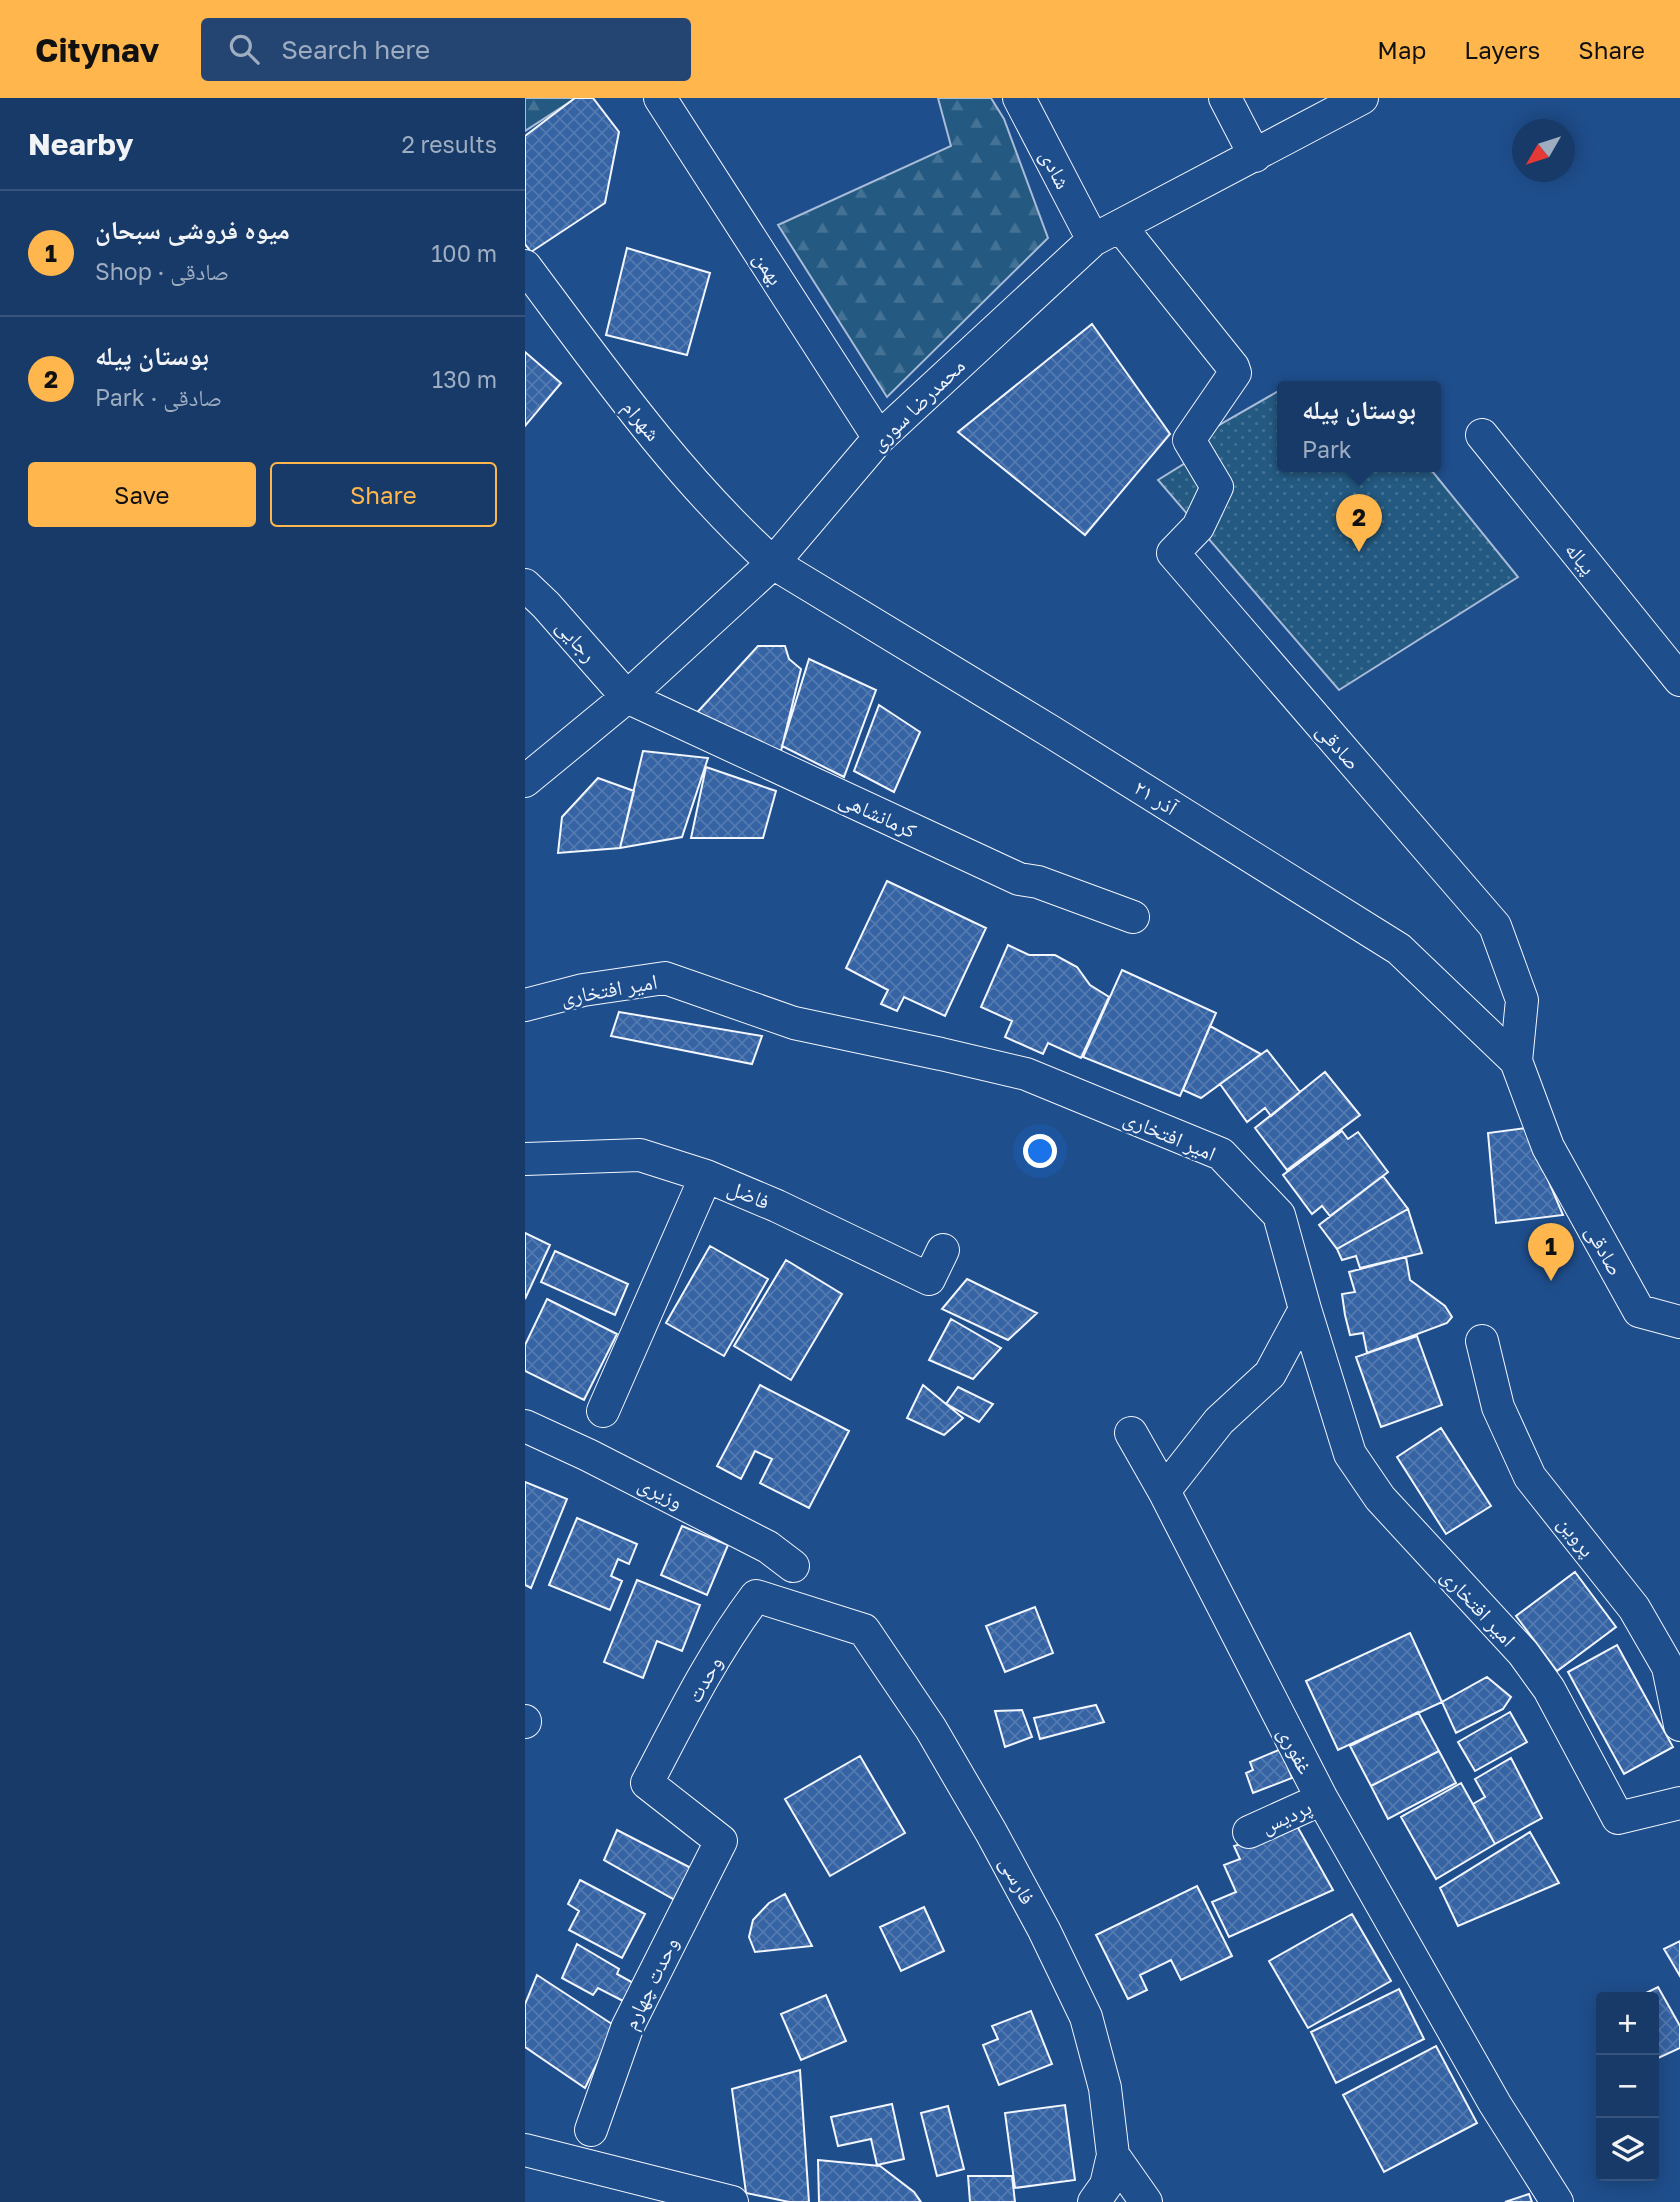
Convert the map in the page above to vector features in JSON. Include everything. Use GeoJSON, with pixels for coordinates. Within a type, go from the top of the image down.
{"type":"FeatureCollection","features":[{"type":"Feature","properties":{"kind":"street","name":"بهمن"},"geometry":{"type":"LineString","coordinates":[[660,98],[879,438]]}},
{"type":"Feature","properties":{"kind":"street","name":"شادی"},"geometry":{"type":"LineString","coordinates":[[1019,98],[1106,233]]}},
{"type":"Feature","properties":{"kind":"street"},"geometry":{"type":"LineString","coordinates":[[1225,98],[1255,156]]}},
{"type":"Feature","properties":{"kind":"street","name":"محمدرضا سوری"},"geometry":{"type":"LineString","coordinates":[[525,780],[627,697],[773,562],[879,438],[1106,233],[1362,98]]}},
{"type":"Feature","properties":{"kind":"street","name":"صادقی"},"geometry":{"type":"LineString","coordinates":[[1106,233],[1233,367],[1235,373],[1189,440],[1217,488],[1198,527],[1173,553],[1495,926],[1522,1000],[1515,1061],[1548,1147],[1640,1311],[1680,1322]]}},
{"type":"Feature","properties":{"kind":"street","name":"شهرام"},"geometry":{"type":"LineString","coordinates":[[525,265],[635,414],[736,529],[773,562]]}},
{"type":"Feature","properties":{"kind":"street","name":"پیاله"},"geometry":{"type":"LineString","coordinates":[[1482,435],[1680,680]]}},
{"type":"Feature","properties":{"kind":"street","name":"۲۱ آذر"},"geometry":{"type":"LineString","coordinates":[[773,562],[1399,949],[1515,1061]]}},
{"type":"Feature","properties":{"kind":"street","name":"رجایی"},"geometry":{"type":"LineString","coordinates":[[525,585],[546,604],[627,697]]}},
{"type":"Feature","properties":{"kind":"street","name":"کرمانشاهی"},"geometry":{"type":"LineString","coordinates":[[627,697],[1019,879],[1038,882],[1133,917]]}},
{"type":"Feature","properties":{"kind":"street","name":"امیر افتخاری"},"geometry":{"type":"LineString","coordinates":[[525,1005],[583,990],[665,978],[794,1023],[1026,1074],[1221,1154],[1279,1215],[1350,1454],[1380,1499],[1523,1653],[1543,1680],[1618,1818],[1680,1803]]}},
{"type":"Feature","properties":{"kind":"street","name":"فاضل"},"geometry":{"type":"LineString","coordinates":[[525,1159],[640,1155],[705,1176],[777,1206],[929,1279],[943,1250]]}},
{"type":"Feature","properties":{"kind":"street"},"geometry":{"type":"LineString","coordinates":[[603,1411],[705,1176]]}},
{"type":"Feature","properties":{"kind":"street"},"geometry":{"type":"LineString","coordinates":[[1164,1491],[1219,1421],[1270,1374],[1305,1309]]}},
{"type":"Feature","properties":{"kind":"street","name":"پروین"},"geometry":{"type":"LineString","coordinates":[[1482,1341],[1497,1407],[1530,1477],[1634,1608],[1668,1667],[1680,1726]]}},
{"type":"Feature","properties":{"kind":"street","name":"وزیری"},"geometry":{"type":"LineString","coordinates":[[525,1426],[588,1455],[768,1547],[793,1566]]}},
{"type":"Feature","properties":{"kind":"street","name":"غفوری"},"geometry":{"type":"LineString","coordinates":[[1131,1433],[1164,1491],[1322,1799],[1495,2104],[1557,2202]]}},
{"type":"Feature","properties":{"kind":"street","name":"وحدت"},"geometry":{"type":"LineString","coordinates":[[720,1841],[647,1783],[739,1618],[756,1596],[863,1630]]}},
{"type":"Feature","properties":{"kind":"street","name":"فارسی"},"geometry":{"type":"LineString","coordinates":[[863,1630],[931,1729],[991,1832],[1044,1930],[1086,2017],[1105,2088],[1113,2155]]}},
{"type":"Feature","properties":{"kind":"street","name":"پردیس"},"geometry":{"type":"LineString","coordinates":[[1249,1832],[1322,1799]]}},
{"type":"Feature","properties":{"kind":"street","name":"وحدت چهارم"},"geometry":{"type":"LineString","coordinates":[[590,2130],[627,2028],[720,1841]]}},
{"type":"Feature","properties":{"kind":"street"},"geometry":{"type":"LineString","coordinates":[[525,2151],[732,2202]]}},
{"type":"Feature","properties":{"kind":"street"},"geometry":{"type":"LineString","coordinates":[[1094,2202],[1107,2185],[1113,2155]]}},
{"type":"Feature","properties":{"kind":"street"},"geometry":{"type":"LineString","coordinates":[[1113,2155],[1146,2202]]}},
{"type":"Feature","properties":{"kind":"green space"},"geometry":{"type":"Polygon","coordinates":[[[525,98],[576,98],[525,131],[525,98]]]}},
{"type":"Feature","properties":{"kind":"green space"},"geometry":{"type":"Polygon","coordinates":[[[938,98],[991,98],[1004,119],[1048,238],[887,397],[778,225],[951,146],[938,98]]]}},
{"type":"Feature","properties":{"kind":"green space"},"geometry":{"type":"Polygon","coordinates":[[[1277,392],[1277,472],[1433,472],[1518,577],[1339,690],[1158,480],[1190,460],[1195,439],[1277,392]]]}},
{"type":"Feature","properties":{"kind":"building"},"geometry":{"type":"Polygon","coordinates":[[[575,98],[593,98],[619,132],[605,203],[531,252],[525,244],[525,136],[575,98]]]}},
{"type":"Feature","properties":{"kind":"building"},"geometry":{"type":"Polygon","coordinates":[[[627,248],[710,273],[687,355],[606,335],[627,248]]]}},
{"type":"Feature","properties":{"kind":"building"},"geometry":{"type":"Polygon","coordinates":[[[1092,324],[1170,434],[1085,535],[958,432],[1092,324]]]}},
{"type":"Feature","properties":{"kind":"building"},"geometry":{"type":"Polygon","coordinates":[[[525,352],[561,383],[525,426],[525,352]]]}},
{"type":"Feature","properties":{"kind":"building"},"geometry":{"type":"Polygon","coordinates":[[[758,646],[785,646],[789,659],[801,669],[780,755],[693,717],[758,646]]]}},
{"type":"Feature","properties":{"kind":"building"},"geometry":{"type":"Polygon","coordinates":[[[809,659],[876,690],[844,777],[782,746],[809,659]]]}},
{"type":"Feature","properties":{"kind":"building"},"geometry":{"type":"Polygon","coordinates":[[[879,705],[920,732],[894,792],[854,771],[879,705]]]}},
{"type":"Feature","properties":{"kind":"building"},"geometry":{"type":"Polygon","coordinates":[[[643,751],[708,758],[682,837],[620,848],[643,751]]]}},
{"type":"Feature","properties":{"kind":"building"},"geometry":{"type":"Polygon","coordinates":[[[706,767],[776,791],[763,838],[691,838],[706,767]]]}},
{"type":"Feature","properties":{"kind":"building"},"geometry":{"type":"Polygon","coordinates":[[[598,778],[634,791],[620,848],[558,853],[562,817],[598,778]]]}},
{"type":"Feature","properties":{"kind":"building"},"geometry":{"type":"Polygon","coordinates":[[[887,881],[986,928],[945,1016],[904,997],[897,1011],[881,1004],[888,990],[846,968],[887,881]]]}},
{"type":"Feature","properties":{"kind":"building"},"geometry":{"type":"Polygon","coordinates":[[[1008,945],[1029,955],[1055,955],[1077,967],[1090,985],[1109,997],[1081,1058],[1048,1043],[1043,1054],[1005,1037],[1012,1021],[981,1007],[1008,945]]]}},
{"type":"Feature","properties":{"kind":"building"},"geometry":{"type":"Polygon","coordinates":[[[1122,970],[1216,1013],[1180,1096],[1083,1057],[1122,970]]]}},
{"type":"Feature","properties":{"kind":"building"},"geometry":{"type":"Polygon","coordinates":[[[619,1012],[762,1036],[752,1064],[611,1036],[619,1012]]]}},
{"type":"Feature","properties":{"kind":"building"},"geometry":{"type":"Polygon","coordinates":[[[1210,1026],[1261,1054],[1201,1098],[1183,1090],[1210,1026]]]}},
{"type":"Feature","properties":{"kind":"building"},"geometry":{"type":"Polygon","coordinates":[[[1267,1050],[1300,1092],[1271,1116],[1265,1108],[1247,1122],[1220,1084],[1267,1050]]]}},
{"type":"Feature","properties":{"kind":"building"},"geometry":{"type":"Polygon","coordinates":[[[1325,1072],[1360,1115],[1287,1170],[1255,1128],[1325,1072]]]}},
{"type":"Feature","properties":{"kind":"building"},"geometry":{"type":"Polygon","coordinates":[[[1526,1128],[1563,1215],[1496,1223],[1488,1133],[1526,1128]]]}},
{"type":"Feature","properties":{"kind":"building"},"geometry":{"type":"Polygon","coordinates":[[[1342,1131],[1348,1139],[1358,1132],[1388,1172],[1330,1216],[1322,1206],[1312,1214],[1283,1175],[1342,1131]]]}},
{"type":"Feature","properties":{"kind":"building"},"geometry":{"type":"Polygon","coordinates":[[[1383,1176],[1408,1209],[1337,1249],[1319,1225],[1383,1176]]]}},
{"type":"Feature","properties":{"kind":"building"},"geometry":{"type":"Polygon","coordinates":[[[1408,1209],[1422,1253],[1360,1268],[1356,1256],[1342,1260],[1337,1249],[1408,1209]]]}},
{"type":"Feature","properties":{"kind":"building"},"geometry":{"type":"Polygon","coordinates":[[[525,1233],[550,1245],[525,1299],[525,1233]]]}},
{"type":"Feature","properties":{"kind":"building"},"geometry":{"type":"Polygon","coordinates":[[[710,1246],[768,1279],[724,1356],[666,1323],[710,1246]]]}},
{"type":"Feature","properties":{"kind":"building"},"geometry":{"type":"Polygon","coordinates":[[[555,1251],[628,1284],[615,1315],[541,1282],[555,1251]]]}},
{"type":"Feature","properties":{"kind":"building"},"geometry":{"type":"Polygon","coordinates":[[[1406,1257],[1410,1280],[1445,1306],[1452,1317],[1447,1323],[1367,1353],[1363,1333],[1350,1335],[1345,1315],[1342,1294],[1355,1292],[1349,1272],[1406,1257]]]}},
{"type":"Feature","properties":{"kind":"building"},"geometry":{"type":"Polygon","coordinates":[[[786,1260],[842,1294],[791,1380],[734,1346],[786,1260]]]}},
{"type":"Feature","properties":{"kind":"building"},"geometry":{"type":"Polygon","coordinates":[[[967,1279],[1037,1313],[1008,1340],[942,1309],[967,1279]]]}},
{"type":"Feature","properties":{"kind":"building"},"geometry":{"type":"Polygon","coordinates":[[[547,1299],[617,1334],[584,1400],[525,1371],[525,1345],[547,1299]]]}},
{"type":"Feature","properties":{"kind":"building"},"geometry":{"type":"Polygon","coordinates":[[[951,1319],[1001,1348],[973,1379],[929,1360],[951,1319]]]}},
{"type":"Feature","properties":{"kind":"building"},"geometry":{"type":"Polygon","coordinates":[[[1417,1336],[1442,1405],[1381,1427],[1356,1357],[1417,1336]]]}},
{"type":"Feature","properties":{"kind":"building"},"geometry":{"type":"Polygon","coordinates":[[[760,1385],[849,1431],[809,1508],[760,1483],[772,1459],[755,1451],[741,1479],[717,1466],[760,1385]]]}},
{"type":"Feature","properties":{"kind":"building"},"geometry":{"type":"Polygon","coordinates":[[[923,1385],[963,1418],[944,1435],[907,1418],[923,1385]]]}},
{"type":"Feature","properties":{"kind":"building"},"geometry":{"type":"Polygon","coordinates":[[[958,1387],[993,1404],[979,1422],[946,1404],[958,1387]]]}},
{"type":"Feature","properties":{"kind":"building"},"geometry":{"type":"Polygon","coordinates":[[[1441,1428],[1491,1506],[1446,1534],[1397,1457],[1441,1428]]]}},
{"type":"Feature","properties":{"kind":"building"},"geometry":{"type":"Polygon","coordinates":[[[525,1482],[567,1499],[531,1588],[525,1585],[525,1482]]]}},
{"type":"Feature","properties":{"kind":"building"},"geometry":{"type":"Polygon","coordinates":[[[577,1518],[637,1544],[629,1564],[618,1559],[611,1576],[622,1581],[610,1610],[549,1585],[577,1518]]]}},
{"type":"Feature","properties":{"kind":"building"},"geometry":{"type":"Polygon","coordinates":[[[682,1526],[728,1545],[707,1595],[661,1575],[682,1526]]]}},
{"type":"Feature","properties":{"kind":"building"},"geometry":{"type":"Polygon","coordinates":[[[1575,1572],[1616,1627],[1557,1671],[1516,1616],[1575,1572]]]}},
{"type":"Feature","properties":{"kind":"building"},"geometry":{"type":"Polygon","coordinates":[[[637,1580],[700,1605],[682,1651],[657,1641],[643,1678],[604,1662],[637,1580]]]}},
{"type":"Feature","properties":{"kind":"building"},"geometry":{"type":"Polygon","coordinates":[[[1035,1607],[1053,1653],[1005,1672],[986,1626],[1035,1607]]]}},
{"type":"Feature","properties":{"kind":"building"},"geometry":{"type":"Polygon","coordinates":[[[1410,1633],[1442,1702],[1338,1750],[1306,1681],[1410,1633]]]}},
{"type":"Feature","properties":{"kind":"building"},"geometry":{"type":"Polygon","coordinates":[[[1617,1645],[1673,1747],[1624,1774],[1568,1672],[1617,1645]]]}},
{"type":"Feature","properties":{"kind":"building"},"geometry":{"type":"Polygon","coordinates":[[[1487,1677],[1511,1697],[1503,1709],[1456,1733],[1442,1702],[1487,1677]]]}},
{"type":"Feature","properties":{"kind":"building"},"geometry":{"type":"Polygon","coordinates":[[[1096,1705],[1104,1722],[1040,1739],[1034,1718],[1096,1705]]]}},
{"type":"Feature","properties":{"kind":"building"},"geometry":{"type":"Polygon","coordinates":[[[1022,1710],[1032,1737],[1005,1747],[995,1711],[1022,1710]]]}},
{"type":"Feature","properties":{"kind":"building"},"geometry":{"type":"Polygon","coordinates":[[[1418,1712],[1439,1751],[1371,1786],[1350,1746],[1418,1712]]]}},
{"type":"Feature","properties":{"kind":"building"},"geometry":{"type":"Polygon","coordinates":[[[1510,1712],[1527,1742],[1475,1771],[1458,1742],[1510,1712]]]}},
{"type":"Feature","properties":{"kind":"building"},"geometry":{"type":"Polygon","coordinates":[[[1281,1749],[1292,1778],[1253,1793],[1246,1773],[1253,1770],[1250,1762],[1281,1749]]]}},
{"type":"Feature","properties":{"kind":"building"},"geometry":{"type":"Polygon","coordinates":[[[1439,1751],[1456,1783],[1388,1819],[1371,1786],[1439,1751]]]}},
{"type":"Feature","properties":{"kind":"building"},"geometry":{"type":"Polygon","coordinates":[[[860,1756],[905,1833],[830,1876],[785,1799],[860,1756]]]}},
{"type":"Feature","properties":{"kind":"building"},"geometry":{"type":"Polygon","coordinates":[[[1511,1758],[1542,1818],[1495,1844],[1473,1804],[1485,1797],[1475,1779],[1511,1758]]]}},
{"type":"Feature","properties":{"kind":"building"},"geometry":{"type":"Polygon","coordinates":[[[1461,1783],[1495,1844],[1436,1879],[1401,1817],[1461,1783]]]}},
{"type":"Feature","properties":{"kind":"building"},"geometry":{"type":"Polygon","coordinates":[[[1297,1826],[1333,1890],[1229,1937],[1212,1902],[1236,1892],[1224,1865],[1240,1859],[1234,1846],[1297,1826]]]}},
{"type":"Feature","properties":{"kind":"building"},"geometry":{"type":"Polygon","coordinates":[[[617,1830],[691,1868],[675,1900],[604,1860],[617,1830]]]}},
{"type":"Feature","properties":{"kind":"building"},"geometry":{"type":"Polygon","coordinates":[[[1530,1832],[1559,1883],[1458,1926],[1440,1888],[1530,1832]]]}},
{"type":"Feature","properties":{"kind":"building"},"geometry":{"type":"Polygon","coordinates":[[[580,1880],[645,1914],[622,1958],[569,1930],[579,1911],[568,1904],[580,1880]]]}},
{"type":"Feature","properties":{"kind":"building"},"geometry":{"type":"Polygon","coordinates":[[[1197,1886],[1232,1956],[1181,1980],[1171,1960],[1140,1975],[1147,1990],[1128,1999],[1096,1935],[1197,1886]]]}},
{"type":"Feature","properties":{"kind":"building"},"geometry":{"type":"Polygon","coordinates":[[[785,1894],[812,1946],[755,1952],[749,1937],[753,1920],[769,1903],[785,1894]]]}},
{"type":"Feature","properties":{"kind":"building"},"geometry":{"type":"Polygon","coordinates":[[[924,1907],[944,1951],[901,1971],[880,1927],[924,1907]]]}},
{"type":"Feature","properties":{"kind":"building"},"geometry":{"type":"Polygon","coordinates":[[[1352,1914],[1391,1981],[1308,2028],[1269,1961],[1352,1914]]]}},
{"type":"Feature","properties":{"kind":"building"},"geometry":{"type":"Polygon","coordinates":[[[1680,1941],[1680,1976],[1664,1949],[1680,1941]]]}},
{"type":"Feature","properties":{"kind":"building"},"geometry":{"type":"Polygon","coordinates":[[[577,1944],[619,1969],[617,1974],[637,1985],[629,2004],[598,1988],[593,1995],[562,1978],[577,1944]]]}},
{"type":"Feature","properties":{"kind":"building"},"geometry":{"type":"Polygon","coordinates":[[[537,1975],[615,2026],[585,2088],[525,2047],[525,2004],[537,1975]]]}},
{"type":"Feature","properties":{"kind":"building"},"geometry":{"type":"Polygon","coordinates":[[[1658,1987],[1680,2026],[1680,2048],[1659,2058],[1659,1992],[1648,1992],[1658,1987]]]}},
{"type":"Feature","properties":{"kind":"building"},"geometry":{"type":"Polygon","coordinates":[[[1399,1989],[1424,2039],[1336,2083],[1311,2032],[1399,1989]]]}},
{"type":"Feature","properties":{"kind":"building"},"geometry":{"type":"Polygon","coordinates":[[[826,1995],[846,2041],[801,2060],[781,2014],[826,1995]]]}},
{"type":"Feature","properties":{"kind":"building"},"geometry":{"type":"Polygon","coordinates":[[[1031,2011],[1052,2064],[999,2085],[983,2045],[998,2039],[992,2026],[1031,2011]]]}},
{"type":"Feature","properties":{"kind":"building"},"geometry":{"type":"Polygon","coordinates":[[[1436,2046],[1477,2123],[1384,2172],[1343,2095],[1436,2046]]]}},
{"type":"Feature","properties":{"kind":"building"},"geometry":{"type":"Polygon","coordinates":[[[800,2070],[809,2202],[789,2202],[746,2193],[732,2089],[800,2070]]]}},
{"type":"Feature","properties":{"kind":"building"},"geometry":{"type":"Polygon","coordinates":[[[892,2104],[904,2159],[877,2165],[871,2139],[838,2146],[831,2117],[892,2104]]]}},
{"type":"Feature","properties":{"kind":"building"},"geometry":{"type":"Polygon","coordinates":[[[1065,2105],[1075,2180],[1015,2188],[1005,2113],[1065,2105]]]}},
{"type":"Feature","properties":{"kind":"building"},"geometry":{"type":"Polygon","coordinates":[[[948,2106],[964,2169],[937,2176],[921,2113],[948,2106]]]}},
{"type":"Feature","properties":{"kind":"building"},"geometry":{"type":"Polygon","coordinates":[[[818,2160],[880,2166],[914,2192],[921,2202],[819,2202],[818,2160]]]}},
{"type":"Feature","properties":{"kind":"building"},"geometry":{"type":"Polygon","coordinates":[[[968,2176],[1012,2176],[1015,2202],[970,2202],[968,2176]]]}},
{"type":"Feature","properties":{"kind":"building"},"geometry":{"type":"Polygon","coordinates":[[[1529,2194],[1532,2202],[1505,2202],[1529,2194]]]}},
{"type":"Feature","properties":{"kind":"place","name":"بوستان پیله"},"geometry":{"type":"Point","coordinates":[1359,552]}},
{"type":"Feature","properties":{"kind":"place","name":"میوه فروشی سبحان"},"geometry":{"type":"Point","coordinates":[1551,1281]}}]}
